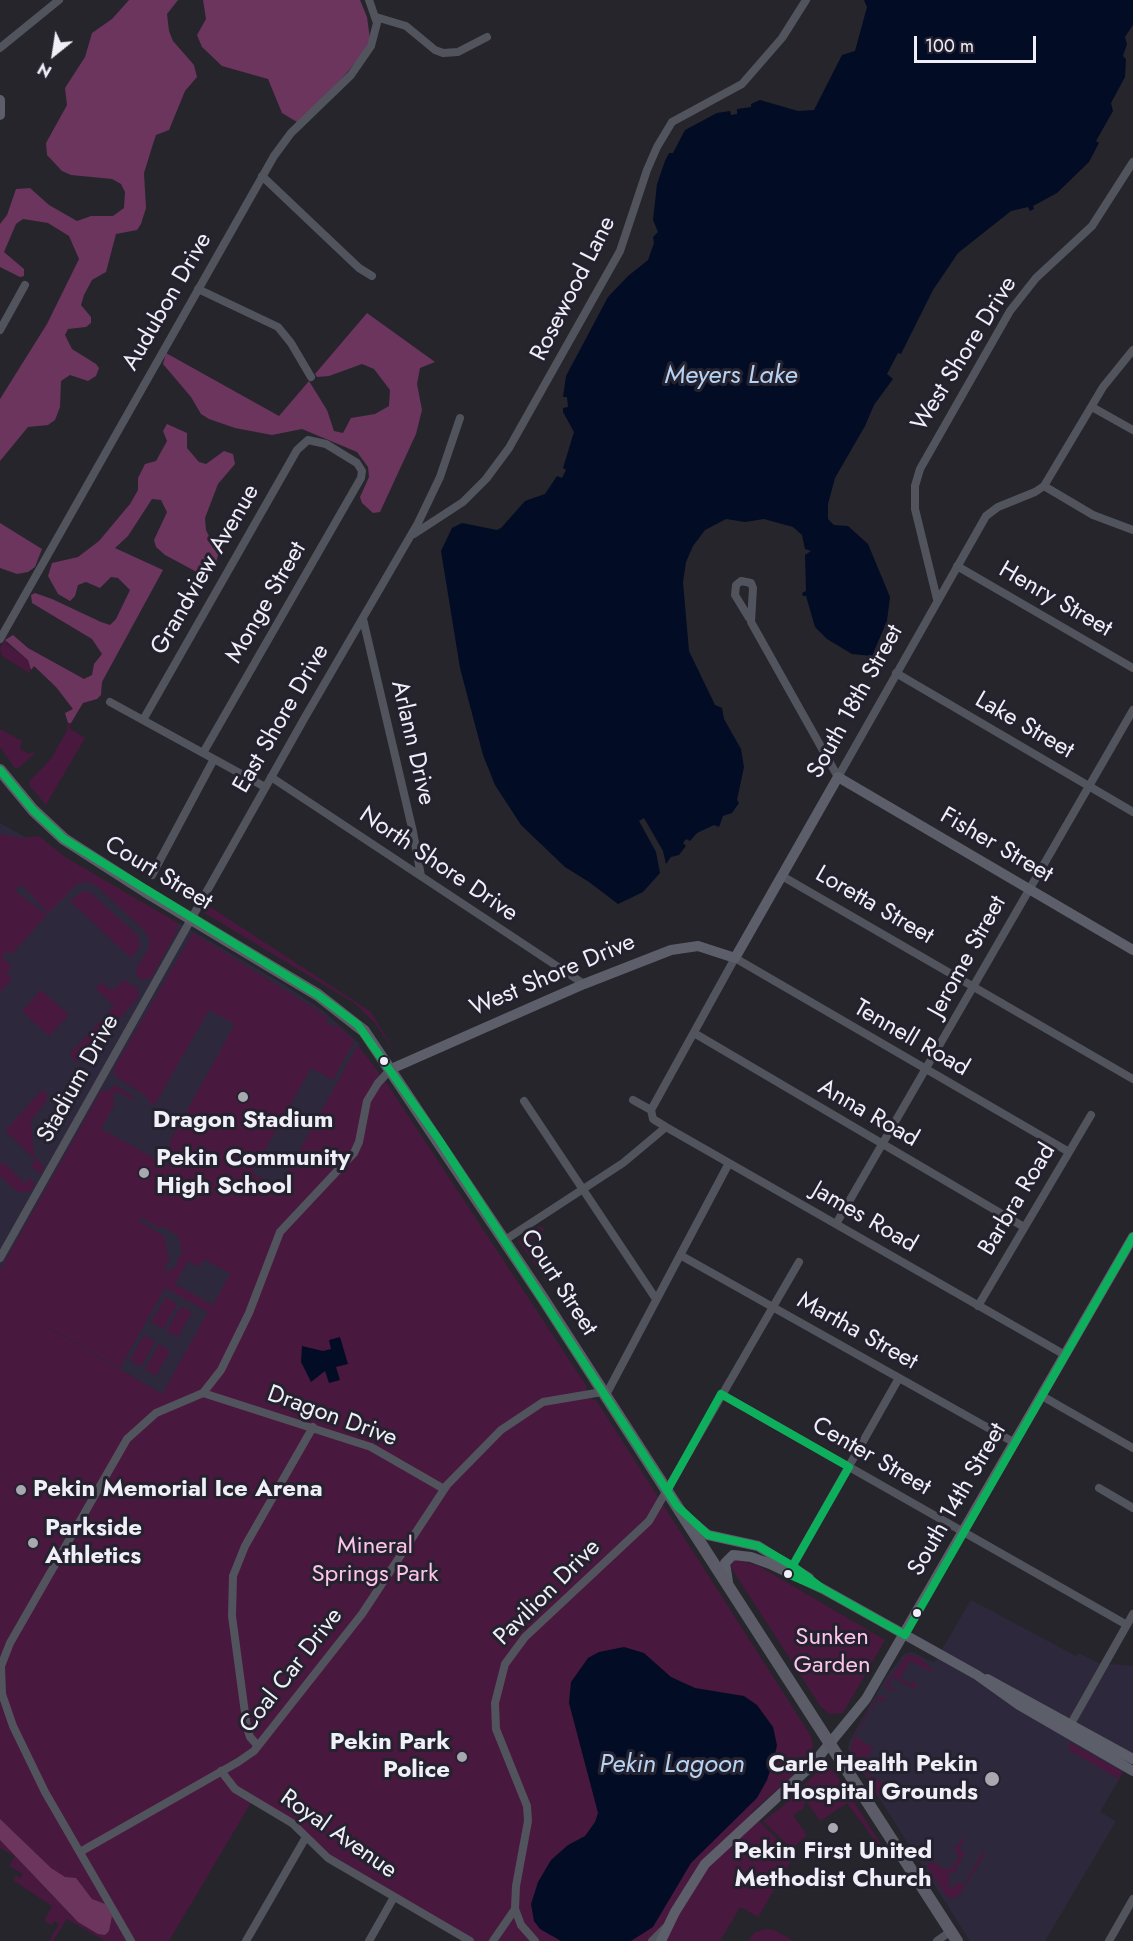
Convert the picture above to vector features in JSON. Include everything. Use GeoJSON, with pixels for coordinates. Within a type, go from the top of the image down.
{"type":"FeatureCollection","features":[{"type":"Feature","properties":{"kind":"main road","name":"Court Street"},"geometry":{"type":"LineString","coordinates":[[0,770],[33,810],[64,839],[345,1013],[364,1031],[392,1069],[605,1393],[954,1936]]}},
{"type":"Feature","properties":{"kind":"street"},"geometry":{"type":"LineString","coordinates":[[0,48],[60,0]]}},
{"type":"Feature","properties":{"kind":"street"},"geometry":{"type":"LineString","coordinates":[[369,0],[376,17],[406,26],[435,50],[443,53],[458,52],[487,37]]}},
{"type":"Feature","properties":{"kind":"street","name":"Rosewood Lane"},"geometry":{"type":"LineString","coordinates":[[409,539],[463,502],[486,479],[510,448],[620,251],[652,157],[672,122],[742,84],[783,38],[806,0]]}},
{"type":"Feature","properties":{"kind":"street","name":"Audubon Drive"},"geometry":{"type":"LineString","coordinates":[[0,639],[262,176],[291,133],[356,69],[374,41],[376,17]]}},
{"type":"Feature","properties":{"kind":"street"},"geometry":{"type":"LineString","coordinates":[[0,100],[0,115]]}},
{"type":"Feature","properties":{"kind":"street","name":"West Shore Drive"},"geometry":{"type":"LineString","coordinates":[[937,599],[915,509],[915,486],[920,469],[1010,310],[1036,278],[1092,226],[1133,162]]}},
{"type":"Feature","properties":{"kind":"street"},"geometry":{"type":"LineString","coordinates":[[262,176],[359,268],[372,276]]}},
{"type":"Feature","properties":{"kind":"street"},"geometry":{"type":"LineString","coordinates":[[0,330],[26,285]]}},
{"type":"Feature","properties":{"kind":"street"},"geometry":{"type":"LineString","coordinates":[[198,289],[278,327],[291,343],[311,377]]}},
{"type":"Feature","properties":{"kind":"street"},"geometry":{"type":"LineString","coordinates":[[1133,350],[1109,379],[1044,486],[1093,515],[1133,530]]}},
{"type":"Feature","properties":{"kind":"street"},"geometry":{"type":"LineString","coordinates":[[1092,407],[1133,430]]}},
{"type":"Feature","properties":{"kind":"street","name":"East Shore Drive"},"geometry":{"type":"LineString","coordinates":[[191,919],[409,539],[441,477],[460,418]]}},
{"type":"Feature","properties":{"kind":"street","name":"Monge Street"},"geometry":{"type":"LineString","coordinates":[[203,753],[360,482],[362,471],[353,460],[326,444],[305,441]]}},
{"type":"Feature","properties":{"kind":"street","name":"Grandview Avenue"},"geometry":{"type":"LineString","coordinates":[[143,720],[297,450],[305,441]]}},
{"type":"Feature","properties":{"kind":"street","name":"South 18th Street"},"geometry":{"type":"LineString","coordinates":[[651,1110],[937,599],[990,511],[1044,486]]}},
{"type":"Feature","properties":{"kind":"street","name":"Henry Street"},"geometry":{"type":"LineString","coordinates":[[957,566],[1133,668]]}},
{"type":"Feature","properties":{"kind":"street"},"geometry":{"type":"LineString","coordinates":[[749,618],[838,777]]}},
{"type":"Feature","properties":{"kind":"street","name":"Arlann Drive"},"geometry":{"type":"LineString","coordinates":[[363,619],[413,832],[421,876]]}},
{"type":"Feature","properties":{"kind":"street","name":"Lake Street"},"geometry":{"type":"LineString","coordinates":[[896,674],[1133,812]]}},
{"type":"Feature","properties":{"kind":"street"},"geometry":{"type":"LineString","coordinates":[[110,702],[265,787]]}},
{"type":"Feature","properties":{"kind":"street","name":"Jerome Street"},"geometry":{"type":"LineString","coordinates":[[836,1224],[1133,710]]}},
{"type":"Feature","properties":{"kind":"street"},"geometry":{"type":"LineString","coordinates":[[152,875],[214,759]]}},
{"type":"Feature","properties":{"kind":"street","name":"North Shore Drive"},"geometry":{"type":"LineString","coordinates":[[271,777],[584,984]]}},
{"type":"Feature","properties":{"kind":"street","name":"Fisher Street"},"geometry":{"type":"LineString","coordinates":[[838,777],[1133,950]]}},
{"type":"Feature","properties":{"kind":"street","name":"Loretta Street"},"geometry":{"type":"LineString","coordinates":[[782,876],[1133,1079]]}},
{"type":"Feature","properties":{"kind":"street","name":"Stadium Drive"},"geometry":{"type":"LineString","coordinates":[[0,1258],[191,919]]}},
{"type":"Feature","properties":{"kind":"street","name":"West Shore Drive"},"geometry":{"type":"LineString","coordinates":[[392,1069],[584,984],[684,947],[711,948],[735,958]]}},
{"type":"Feature","properties":{"kind":"street","name":"Tennell Road"},"geometry":{"type":"LineString","coordinates":[[735,958],[1068,1152]]}},
{"type":"Feature","properties":{"kind":"street","name":"Anna Road"},"geometry":{"type":"LineString","coordinates":[[693,1033],[1024,1227]]}},
{"type":"Feature","properties":{"kind":"street"},"geometry":{"type":"LineString","coordinates":[[131,1941],[35,1772],[8,1715],[0,1688],[1,1666],[14,1635],[127,1439],[156,1413],[203,1393],[221,1370],[237,1339],[280,1232],[354,1153],[359,1142],[366,1101],[378,1083],[392,1069]]}},
{"type":"Feature","properties":{"kind":"street","name":"James Road"},"geometry":{"type":"LineString","coordinates":[[633,1100],[651,1110],[653,1119],[666,1127],[1065,1355]]}},
{"type":"Feature","properties":{"kind":"street"},"geometry":{"type":"LineString","coordinates":[[524,1101],[656,1299]]}},
{"type":"Feature","properties":{"kind":"street","name":"Barbra Road"},"geometry":{"type":"LineString","coordinates":[[978,1306],[1090,1115]]}},
{"type":"Feature","properties":{"kind":"street"},"geometry":{"type":"LineString","coordinates":[[505,1240],[623,1163],[666,1127]]}},
{"type":"Feature","properties":{"kind":"street"},"geometry":{"type":"LineString","coordinates":[[605,1393],[616,1378],[729,1163]]}},
{"type":"Feature","properties":{"kind":"street","name":"South 14th Street"},"geometry":{"type":"LineString","coordinates":[[661,1941],[668,1924],[705,1864],[792,1786],[831,1745],[866,1699],[1133,1237]]}},
{"type":"Feature","properties":{"kind":"street","name":"Martha Street"},"geometry":{"type":"LineString","coordinates":[[680,1255],[1015,1443]]}},
{"type":"Feature","properties":{"kind":"street","name":"Pavilion Drive"},"geometry":{"type":"LineString","coordinates":[[515,1909],[516,1886],[528,1821],[526,1806],[496,1729],[495,1703],[502,1670],[510,1655],[525,1637],[641,1531],[667,1491],[799,1262]]}},
{"type":"Feature","properties":{"kind":"street"},"geometry":{"type":"LineString","coordinates":[[790,1570],[899,1378]]}},
{"type":"Feature","properties":{"kind":"street","name":"Dragon Drive"},"geometry":{"type":"LineString","coordinates":[[203,1393],[313,1427],[385,1453],[444,1489]]}},
{"type":"Feature","properties":{"kind":"street","name":"Coal Car Drive"},"geometry":{"type":"LineString","coordinates":[[80,1852],[245,1758],[258,1746],[365,1611],[444,1489],[501,1430],[533,1407],[553,1399],[605,1393]]}},
{"type":"Feature","properties":{"kind":"street","name":"Center Street"},"geometry":{"type":"LineString","coordinates":[[721,1394],[1127,1625]]}},
{"type":"Feature","properties":{"kind":"street"},"geometry":{"type":"LineString","coordinates":[[1042,1396],[1133,1448]]}},
{"type":"Feature","properties":{"kind":"street"},"geometry":{"type":"LineString","coordinates":[[258,1746],[253,1742],[247,1728],[233,1628],[231,1582],[245,1546],[313,1427]]}},
{"type":"Feature","properties":{"kind":"street"},"geometry":{"type":"LineString","coordinates":[[1099,1488],[1133,1508]]}},
{"type":"Feature","properties":{"kind":"street"},"geometry":{"type":"LineString","coordinates":[[677,1506],[708,1535],[750,1543],[790,1570],[978,1676],[1011,1700],[1133,1759]]}},
{"type":"Feature","properties":{"kind":"street"},"geometry":{"type":"LineString","coordinates":[[733,1592],[724,1566],[728,1558],[733,1555],[758,1559],[790,1570]]}},
{"type":"Feature","properties":{"kind":"street"},"geometry":{"type":"LineString","coordinates":[[1068,1728],[1133,1614]]}},
{"type":"Feature","properties":{"kind":"street"},"geometry":{"type":"LineString","coordinates":[[1068,1728],[1133,1771]]}},
{"type":"Feature","properties":{"kind":"street","name":"Royal Avenue"},"geometry":{"type":"LineString","coordinates":[[221,1771],[245,1796],[292,1823],[328,1858],[470,1941]]}},
{"type":"Feature","properties":{"kind":"street"},"geometry":{"type":"LineString","coordinates":[[246,1941],[306,1837]]}},
{"type":"Feature","properties":{"kind":"street"},"geometry":{"type":"LineString","coordinates":[[369,1941],[394,1897]]}},
{"type":"Feature","properties":{"kind":"street"},"geometry":{"type":"LineString","coordinates":[[1109,1941],[1133,1899]]}},
{"type":"Feature","properties":{"kind":"street","name":"South 14th Street"},"geometry":{"type":"LineString","coordinates":[[666,1941],[682,1902]]}},
{"type":"Feature","properties":{"kind":"street"},"geometry":{"type":"LineString","coordinates":[[493,1941],[515,1909]]}},
{"type":"Feature","properties":{"kind":"street"},"geometry":{"type":"LineString","coordinates":[[515,1909],[521,1925],[535,1941]]}},
{"type":"Feature","properties":{"kind":"street"},"geometry":{"type":"LineString","coordinates":[[652,1941],[668,1924]]}},
{"type":"Feature","properties":{"kind":"street"},"geometry":{"type":"LineString","coordinates":[[937,1941],[954,1936]]}},
{"type":"Feature","properties":{"kind":"shaded area"},"geometry":{"type":"Polygon","coordinates":[[[129,0],[178,0],[167,14],[169,31],[173,41],[194,65],[197,77],[185,91],[169,130],[156,135],[144,173],[146,208],[141,224],[137,230],[116,234],[106,272],[92,280],[84,295],[81,305],[91,317],[91,323],[86,327],[68,329],[65,335],[72,349],[96,364],[99,368],[96,376],[88,381],[70,375],[61,381],[60,407],[55,420],[48,425],[28,427],[0,461],[0,399],[47,324],[79,259],[69,236],[48,223],[23,219],[16,224],[4,252],[24,269],[24,276],[20,277],[0,267],[0,224],[7,215],[16,189],[30,188],[49,205],[77,221],[91,216],[113,216],[124,208],[125,192],[121,184],[112,179],[71,175],[62,171],[47,155],[46,143],[67,105],[65,88],[85,57],[92,33],[112,19],[129,0]]]}},
{"type":"Feature","properties":{"kind":"shaded area"},"geometry":{"type":"Polygon","coordinates":[[[203,0],[360,0],[367,17],[370,39],[364,52],[345,75],[301,121],[297,122],[282,113],[268,79],[222,66],[202,47],[197,35],[206,19],[203,0]]]}},
{"type":"Feature","properties":{"kind":"shaded area"},"geometry":{"type":"Polygon","coordinates":[[[367,313],[435,362],[420,368],[417,384],[422,410],[416,434],[380,512],[373,513],[362,503],[360,497],[369,477],[368,467],[357,452],[302,429],[272,435],[235,428],[209,419],[201,414],[191,397],[163,364],[166,353],[279,416],[309,381],[327,410],[334,431],[343,433],[351,418],[375,414],[389,406],[390,390],[374,369],[362,364],[329,376],[317,377],[315,374],[367,313]]]}},
{"type":"Feature","properties":{"kind":"shaded area"},"geometry":{"type":"Polygon","coordinates":[[[167,424],[187,433],[187,448],[199,462],[206,464],[224,451],[233,454],[235,464],[218,484],[205,518],[206,530],[218,555],[214,571],[208,578],[165,555],[156,547],[154,540],[167,512],[161,500],[152,499],[128,536],[115,548],[163,570],[102,682],[101,695],[97,699],[83,703],[71,723],[68,723],[65,713],[73,709],[56,687],[34,666],[31,670],[28,660],[5,640],[13,635],[28,648],[84,679],[92,675],[94,664],[102,654],[92,639],[32,603],[31,595],[35,593],[52,599],[110,625],[116,619],[130,590],[118,578],[111,577],[100,588],[86,582],[78,585],[75,596],[70,601],[58,594],[48,576],[52,563],[78,557],[99,541],[130,504],[138,490],[138,478],[145,464],[156,461],[167,441],[163,431],[167,424]]]}},
{"type":"Feature","properties":{"kind":"shaded area"},"geometry":{"type":"Polygon","coordinates":[[[0,523],[42,549],[35,567],[28,572],[17,574],[0,568],[0,523]]]}},
{"type":"Feature","properties":{"kind":"shaded area","name":"Pekin Community High School"},"geometry":{"type":"Polygon","coordinates":[[[0,823],[283,984],[322,1010],[360,1044],[163,1395],[0,1299],[0,823]]]}},
{"type":"Feature","properties":{"kind":"shaded area","name":"Carle Health Pekin Hospital Grounds"},"geometry":{"type":"Polygon","coordinates":[[[971,1600],[1076,1656],[1079,1653],[1098,1663],[1133,1666],[1133,1755],[1100,1812],[1116,1821],[1045,1941],[970,1941],[848,1749],[849,1742],[886,1677],[904,1654],[912,1652],[934,1663],[971,1600]]]}},
{"type":"Feature","properties":{"kind":"shaded area"},"geometry":{"type":"Polygon","coordinates":[[[0,1819],[51,1868],[65,1877],[76,1878],[92,1899],[105,1904],[112,1916],[109,1931],[105,1935],[98,1934],[78,1922],[0,1840],[0,1819]]]}},
{"type":"Feature","properties":{"kind":"green space"},"geometry":{"type":"Polygon","coordinates":[[[6,638],[6,643],[28,660],[31,674],[2,656],[0,648],[6,638]]]}},
{"type":"Feature","properties":{"kind":"green space"},"geometry":{"type":"Polygon","coordinates":[[[68,722],[71,723],[69,728],[85,738],[46,805],[29,785],[30,780],[50,760],[67,731],[68,722]]]}},
{"type":"Feature","properties":{"kind":"green space"},"geometry":{"type":"Polygon","coordinates":[[[0,729],[22,741],[20,749],[30,754],[35,750],[34,754],[19,768],[15,768],[0,747],[0,729]]]}},
{"type":"Feature","properties":{"kind":"green space"},"geometry":{"type":"Polygon","coordinates":[[[0,834],[24,838],[39,836],[65,857],[178,923],[177,931],[151,978],[141,980],[135,971],[149,948],[150,941],[146,932],[99,888],[89,882],[78,883],[48,913],[21,884],[15,891],[47,915],[12,954],[8,951],[2,957],[12,967],[6,973],[12,979],[0,992],[0,834]]]}},
{"type":"Feature","properties":{"kind":"green space"},"geometry":{"type":"Polygon","coordinates":[[[83,891],[91,893],[138,936],[140,946],[131,958],[70,901],[83,891]]]}},
{"type":"Feature","properties":{"kind":"green space"},"geometry":{"type":"Polygon","coordinates":[[[205,907],[212,908],[371,1012],[397,1055],[374,1022],[354,1003],[203,912],[205,907]]]}},
{"type":"Feature","properties":{"kind":"green space","name":"Mineral Springs Park"},"geometry":{"type":"Polygon","coordinates":[[[193,933],[320,1012],[328,1018],[326,1023],[334,1027],[337,1025],[354,1041],[333,1080],[311,1068],[252,1173],[279,1187],[358,1045],[388,1085],[587,1387],[586,1390],[593,1400],[596,1400],[811,1736],[813,1745],[811,1755],[797,1772],[751,1813],[794,1856],[758,1917],[740,1907],[720,1941],[471,1941],[333,1861],[292,1823],[252,1801],[169,1941],[105,1941],[67,1919],[53,1941],[49,1941],[59,1924],[54,1921],[52,1925],[44,1921],[52,1906],[13,1880],[16,1875],[21,1878],[23,1874],[9,1866],[15,1856],[0,1848],[0,1840],[78,1922],[89,1929],[0,1832],[0,1270],[101,1091],[109,1090],[115,1085],[134,1097],[133,1100],[116,1091],[113,1098],[114,1105],[101,1129],[171,1167],[168,1153],[171,1139],[235,1024],[209,1010],[154,1106],[143,1094],[115,1076],[114,1068],[193,933]],[[141,1217],[139,1221],[164,1236],[169,1260],[164,1270],[166,1272],[174,1268],[182,1252],[178,1236],[163,1226],[159,1228],[141,1217]],[[204,1259],[199,1267],[188,1261],[175,1284],[213,1305],[230,1274],[204,1259]],[[165,1288],[120,1368],[10,1305],[162,1394],[208,1312],[165,1288]]]}},
{"type":"Feature","properties":{"kind":"green space"},"geometry":{"type":"Polygon","coordinates":[[[124,980],[137,988],[139,997],[80,1061],[76,1061],[69,1055],[114,1006],[96,989],[102,982],[112,991],[124,980]]]}},
{"type":"Feature","properties":{"kind":"green space"},"geometry":{"type":"Polygon","coordinates":[[[41,990],[69,1015],[49,1036],[22,1011],[41,990]]]}},
{"type":"Feature","properties":{"kind":"green space"},"geometry":{"type":"Polygon","coordinates":[[[42,1090],[47,1094],[47,1100],[31,1121],[34,1155],[44,1167],[40,1174],[31,1166],[36,1160],[5,1131],[42,1090]]]}},
{"type":"Feature","properties":{"kind":"green space"},"geometry":{"type":"Polygon","coordinates":[[[3,1162],[25,1183],[30,1178],[35,1184],[30,1192],[17,1192],[0,1176],[0,1165],[3,1162]]]}},
{"type":"Feature","properties":{"kind":"green space"},"geometry":{"type":"Polygon","coordinates":[[[539,1226],[545,1229],[529,1240],[536,1250],[534,1259],[544,1274],[550,1276],[549,1284],[519,1242],[522,1237],[539,1226]]]}},
{"type":"Feature","properties":{"kind":"green space"},"geometry":{"type":"Polygon","coordinates":[[[166,1297],[177,1304],[163,1329],[151,1322],[166,1297]]]}},
{"type":"Feature","properties":{"kind":"green space"},"geometry":{"type":"Polygon","coordinates":[[[181,1306],[192,1312],[178,1337],[166,1331],[181,1306]]]}},
{"type":"Feature","properties":{"kind":"green space"},"geometry":{"type":"Polygon","coordinates":[[[144,1335],[155,1342],[141,1367],[130,1360],[144,1335]]]}},
{"type":"Feature","properties":{"kind":"green space"},"geometry":{"type":"Polygon","coordinates":[[[159,1344],[170,1351],[156,1376],[145,1369],[159,1344]]]}},
{"type":"Feature","properties":{"kind":"green space","name":"Sunken Garden"},"geometry":{"type":"Polygon","coordinates":[[[736,1560],[757,1565],[885,1640],[843,1713],[830,1714],[821,1707],[732,1569],[731,1564],[736,1560]]]}},
{"type":"Feature","properties":{"kind":"green space"},"geometry":{"type":"Polygon","coordinates":[[[908,1654],[921,1658],[932,1670],[931,1672],[910,1661],[900,1678],[911,1684],[913,1681],[917,1685],[914,1689],[893,1677],[888,1685],[894,1689],[893,1692],[884,1686],[908,1654]]]}},
{"type":"Feature","properties":{"kind":"green space"},"geometry":{"type":"Polygon","coordinates":[[[878,1695],[886,1699],[885,1702],[878,1698],[855,1737],[873,1748],[866,1759],[871,1763],[866,1773],[888,1785],[878,1797],[851,1750],[854,1737],[878,1695]]]}},
{"type":"Feature","properties":{"kind":"green space"},"geometry":{"type":"Polygon","coordinates":[[[1069,1742],[1123,1772],[1119,1779],[1069,1750],[1069,1742]]]}},
{"type":"Feature","properties":{"kind":"green space"},"geometry":{"type":"Polygon","coordinates":[[[829,1768],[836,1774],[888,1855],[883,1858],[876,1848],[876,1842],[847,1803],[820,1821],[808,1803],[804,1803],[804,1808],[793,1815],[807,1835],[792,1849],[763,1821],[782,1807],[819,1770],[829,1768]]]}},
{"type":"Feature","properties":{"kind":"green space"},"geometry":{"type":"Polygon","coordinates":[[[963,1838],[965,1839],[959,1849],[965,1853],[954,1873],[951,1871],[948,1876],[951,1879],[948,1885],[953,1889],[957,1882],[964,1885],[983,1851],[985,1854],[960,1894],[951,1899],[946,1896],[926,1865],[933,1861],[943,1869],[952,1868],[959,1856],[954,1850],[963,1838]]]}},
{"type":"Feature","properties":{"kind":"green space"},"geometry":{"type":"Polygon","coordinates":[[[767,1929],[776,1931],[794,1941],[748,1941],[755,1932],[767,1929]]]}},
{"type":"Feature","properties":{"kind":"water","name":"Meyers Lake"},"geometry":{"type":"Polygon","coordinates":[[[864,0],[1133,0],[1133,25],[1125,37],[1127,44],[1123,56],[1126,59],[1125,77],[1111,103],[1113,111],[1096,141],[1099,143],[1089,162],[1057,193],[1033,206],[1034,209],[1030,211],[1028,207],[1011,211],[958,253],[933,290],[901,354],[898,353],[887,374],[893,379],[874,405],[865,426],[835,478],[828,504],[828,519],[834,525],[848,526],[868,544],[890,597],[887,621],[872,656],[852,654],[827,639],[815,627],[806,596],[802,593],[806,591],[805,555],[811,551],[805,549],[802,535],[793,527],[764,519],[745,522],[726,519],[705,530],[693,546],[686,562],[683,582],[689,651],[715,705],[722,708],[724,719],[741,749],[744,767],[737,800],[739,803],[732,813],[723,816],[719,827],[714,825],[697,833],[690,841],[686,839],[683,843],[686,846],[679,855],[671,857],[666,864],[663,851],[644,818],[639,821],[656,852],[660,873],[643,892],[618,904],[565,867],[521,825],[495,785],[483,755],[460,668],[441,551],[452,528],[462,523],[497,530],[525,501],[545,494],[557,476],[562,478],[566,470],[563,468],[574,432],[563,412],[563,408],[568,407],[567,397],[563,397],[566,376],[608,297],[628,276],[648,260],[654,243],[653,237],[658,232],[653,220],[657,184],[669,153],[673,153],[685,130],[717,113],[730,111],[731,115],[737,114],[737,109],[751,107],[751,104],[760,100],[798,111],[814,110],[842,55],[855,51],[867,7],[864,0]]]}},
{"type":"Feature","properties":{"kind":"water"},"geometry":{"type":"Polygon","coordinates":[[[340,1337],[348,1364],[336,1367],[340,1380],[329,1383],[325,1371],[311,1382],[301,1362],[302,1346],[323,1351],[331,1349],[329,1340],[340,1337]]]}},
{"type":"Feature","properties":{"kind":"water","name":"Pekin Lagoon"},"geometry":{"type":"Polygon","coordinates":[[[624,1647],[644,1653],[671,1677],[695,1688],[744,1696],[757,1705],[773,1727],[777,1745],[774,1759],[767,1780],[757,1798],[691,1863],[653,1927],[631,1941],[561,1941],[540,1929],[534,1921],[531,1904],[538,1882],[551,1860],[568,1845],[585,1836],[595,1822],[598,1813],[569,1703],[571,1682],[588,1658],[599,1652],[624,1647]]]}},
{"type":"Feature","properties":{"kind":"transit line"},"geometry":{"type":"LineString","coordinates":[[0,770],[33,810],[64,839],[318,995],[358,1025],[439,1140],[677,1506],[708,1535],[758,1546],[793,1566],[823,1589]]}},
{"type":"Feature","properties":{"kind":"transit line"},"geometry":{"type":"LineString","coordinates":[[667,1491],[721,1394],[849,1467],[788,1574],[823,1589],[905,1635],[1133,1237]]}},
{"type":"Feature","properties":{"kind":"place","name":"Dragon Stadium"},"geometry":{"type":"Point","coordinates":[243,1097]}},
{"type":"Feature","properties":{"kind":"place","name":"Pekin Community High School"},"geometry":{"type":"Point","coordinates":[144,1173]}},
{"type":"Feature","properties":{"kind":"place","name":"Pekin Memorial Ice Arena"},"geometry":{"type":"Point","coordinates":[21,1490]}},
{"type":"Feature","properties":{"kind":"place","name":"Parkside Athletics"},"geometry":{"type":"Point","coordinates":[33,1543]}},
{"type":"Feature","properties":{"kind":"place","name":"Pekin Park Police"},"geometry":{"type":"Point","coordinates":[462,1757]}},
{"type":"Feature","properties":{"kind":"place","name":"Carle Health Pekin Hospital Grounds"},"geometry":{"type":"Point","coordinates":[992,1779]}},
{"type":"Feature","properties":{"kind":"place","name":"Pekin First United Methodist Church"},"geometry":{"type":"Point","coordinates":[833,1828]}}]}
